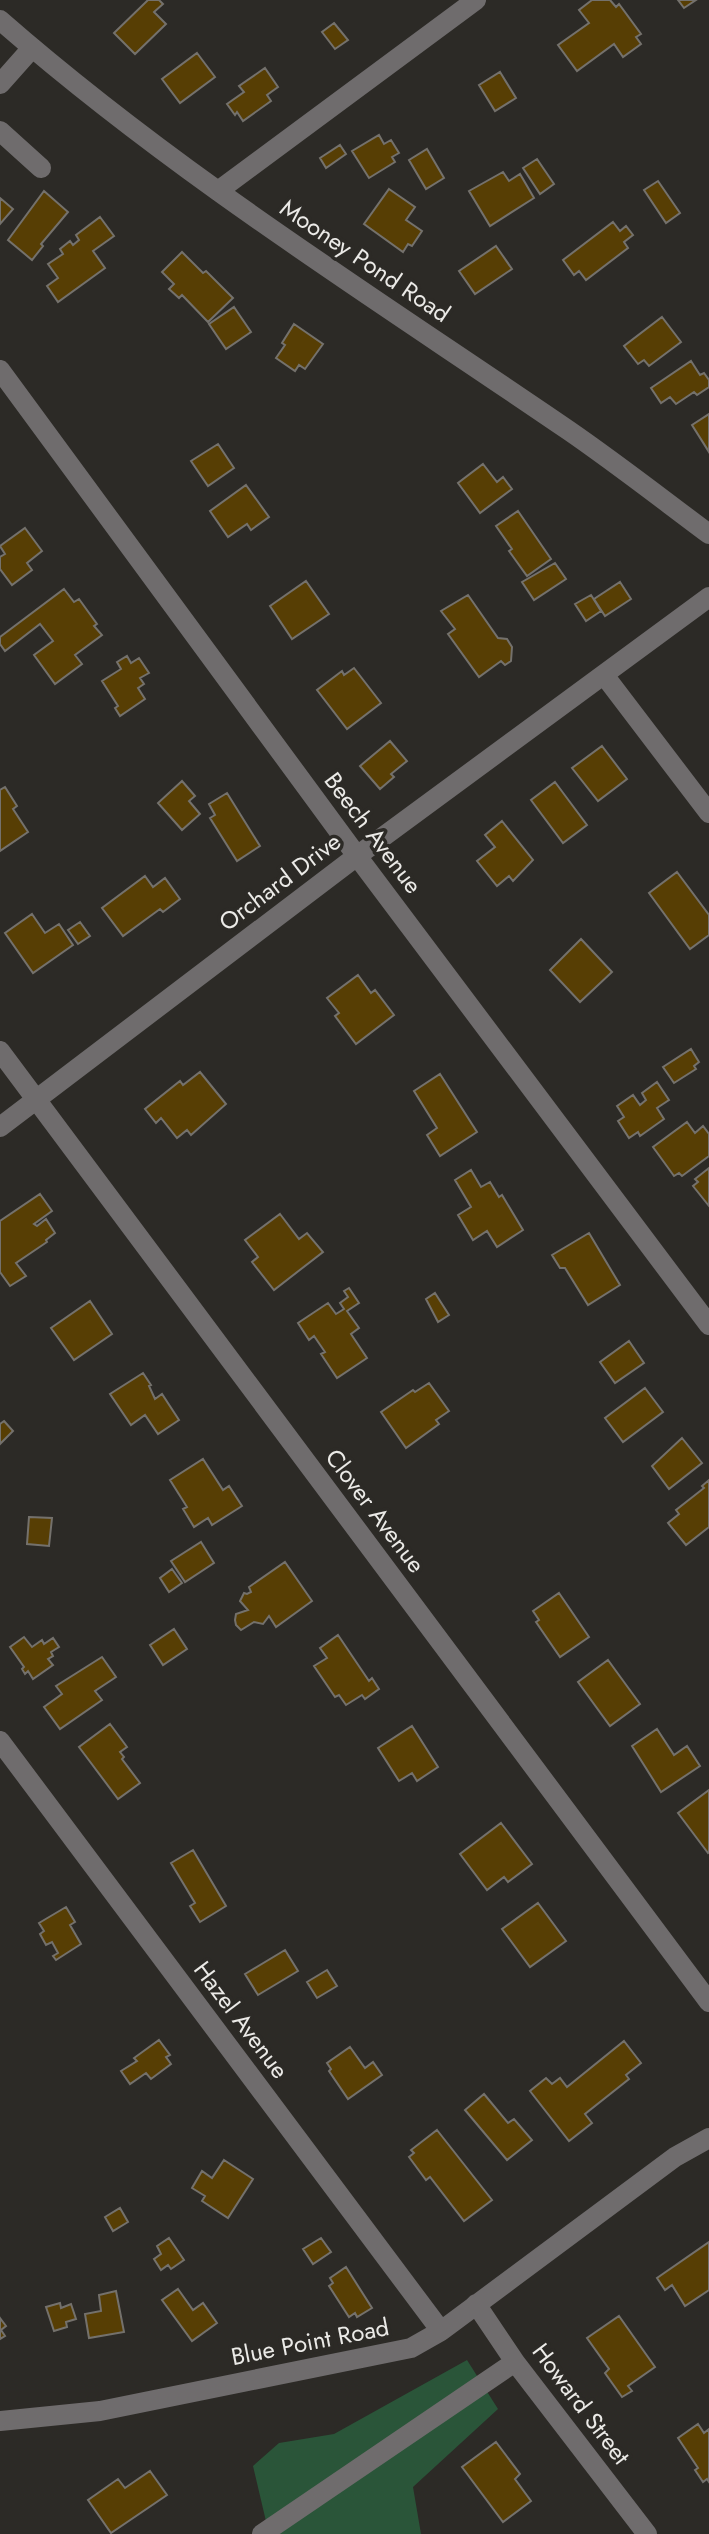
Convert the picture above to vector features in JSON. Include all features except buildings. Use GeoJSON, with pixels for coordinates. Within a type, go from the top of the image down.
{"type":"FeatureCollection","features":[{"type":"Feature","properties":{"kind":"street"},"geometry":{"type":"LineString","coordinates":[[218,191],[476,0]]}},
{"type":"Feature","properties":{"kind":"street","name":"Mooney Pond Road"},"geometry":{"type":"LineString","coordinates":[[0,20],[112,113],[218,191],[571,432],[709,534]]}},
{"type":"Feature","properties":{"kind":"street"},"geometry":{"type":"LineString","coordinates":[[0,84],[32,48]]}},
{"type":"Feature","properties":{"kind":"street"},"geometry":{"type":"LineString","coordinates":[[0,131],[41,168]]}},
{"type":"Feature","properties":{"kind":"street","name":"Beech Avenue"},"geometry":{"type":"LineString","coordinates":[[0,370],[357,856],[709,1325]]}},
{"type":"Feature","properties":{"kind":"street","name":"Orchard Drive"},"geometry":{"type":"LineString","coordinates":[[0,1127],[357,856],[709,597]]}},
{"type":"Feature","properties":{"kind":"street"},"geometry":{"type":"LineString","coordinates":[[604,675],[709,813]]}},
{"type":"Feature","properties":{"kind":"street","name":"Clover Avenue"},"geometry":{"type":"LineString","coordinates":[[0,1051],[709,2002]]}},
{"type":"Feature","properties":{"kind":"street","name":"Hazel Avenue"},"geometry":{"type":"LineString","coordinates":[[0,1741],[441,2331]]}},
{"type":"Feature","properties":{"kind":"street","name":"Blue Point Road"},"geometry":{"type":"LineString","coordinates":[[0,2421],[100,2411],[411,2348],[441,2331],[675,2157],[709,2138]]}},
{"type":"Feature","properties":{"kind":"street","name":"Howard Street"},"geometry":{"type":"LineString","coordinates":[[476,2304],[515,2362],[647,2534]]}},
{"type":"Feature","properties":{"kind":"street"},"geometry":{"type":"LineString","coordinates":[[262,2534],[515,2362]]}},
{"type":"Feature","properties":{"kind":"green space"},"geometry":{"type":"Polygon","coordinates":[[[467,2360],[498,2409],[413,2487],[421,2534],[269,2534],[253,2466],[279,2443],[334,2434],[467,2360]]]}}]}
